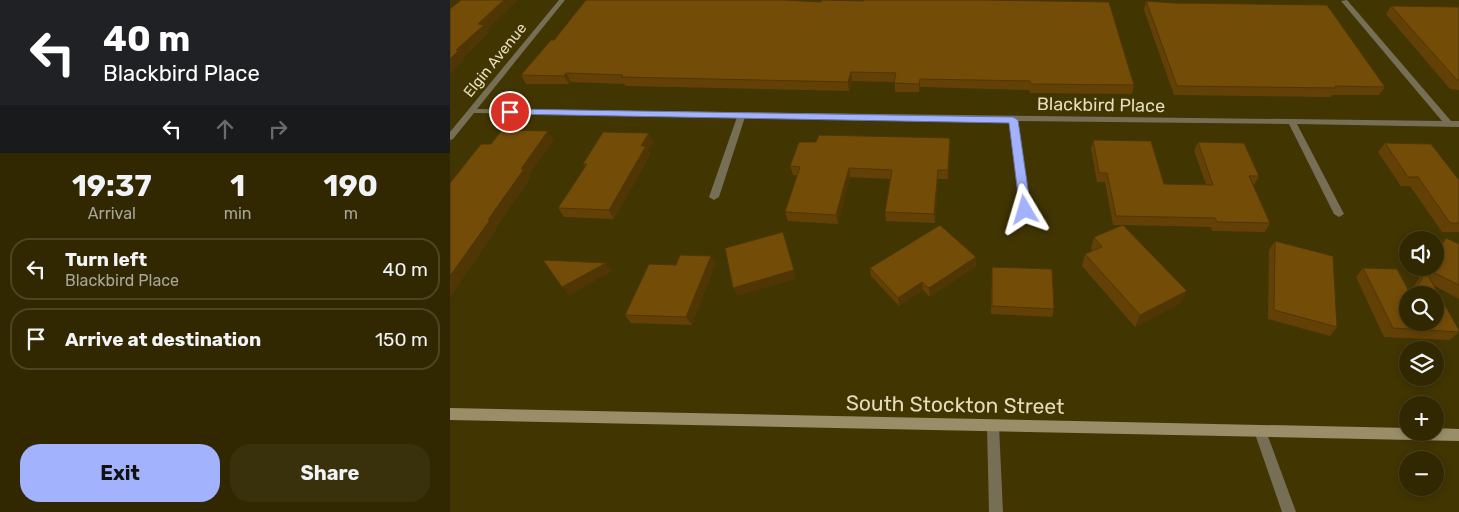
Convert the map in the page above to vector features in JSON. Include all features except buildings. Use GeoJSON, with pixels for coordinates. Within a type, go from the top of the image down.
{"type":"FeatureCollection","features":[{"type":"Feature","properties":{"kind":"street","name":"Elgin Avenue"},"geometry":{"type":"LineString","coordinates":[[450,138],[562,0]]}},
{"type":"Feature","properties":{"kind":"street"},"geometry":{"type":"LineString","coordinates":[[1340,1],[1354,0]]}},
{"type":"Feature","properties":{"kind":"street"},"geometry":{"type":"LineString","coordinates":[[1340,1],[1449,124]]}},
{"type":"Feature","properties":{"kind":"street","name":"Blackbird Place"},"geometry":{"type":"LineString","coordinates":[[472,111],[1013,120],[1459,124]]}},
{"type":"Feature","properties":{"kind":"street"},"geometry":{"type":"LineString","coordinates":[[714,198],[741,116]]}},
{"type":"Feature","properties":{"kind":"street"},"geometry":{"type":"LineString","coordinates":[[1013,120],[1025,210]]}},
{"type":"Feature","properties":{"kind":"street"},"geometry":{"type":"LineString","coordinates":[[1292,123],[1339,214]]}},
{"type":"Feature","properties":{"kind":"street","name":"South Stockton Street"},"geometry":{"type":"LineString","coordinates":[[450,414],[1459,435]]}},
{"type":"Feature","properties":{"kind":"street"},"geometry":{"type":"LineString","coordinates":[[993,426],[996,512]]}},
{"type":"Feature","properties":{"kind":"street"},"geometry":{"type":"LineString","coordinates":[[1260,431],[1289,512]]}},
{"type":"Feature","properties":{"kind":"route"},"geometry":{"type":"LineString","coordinates":[[510,112],[1013,120],[1025,210]]}}]}
